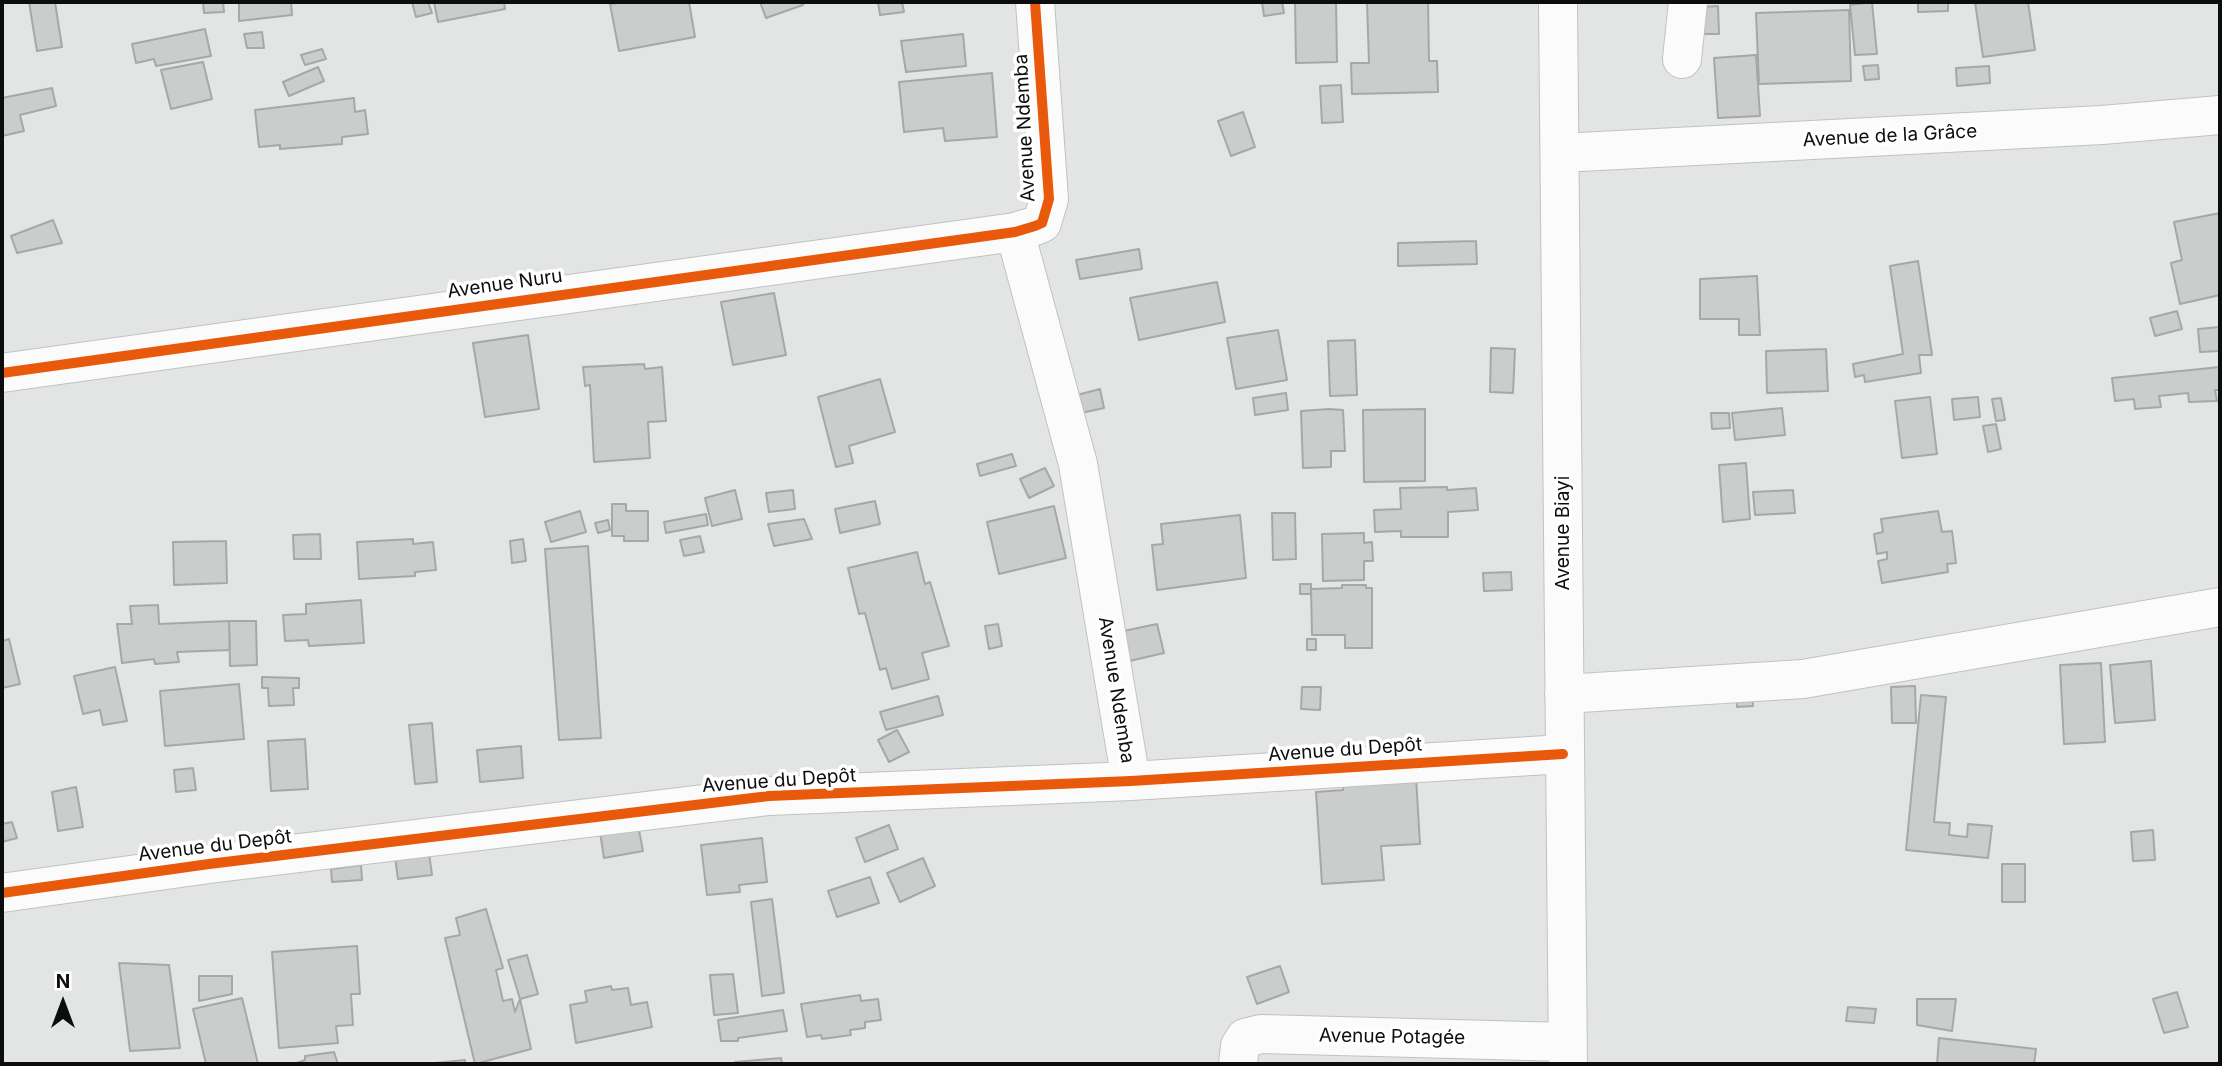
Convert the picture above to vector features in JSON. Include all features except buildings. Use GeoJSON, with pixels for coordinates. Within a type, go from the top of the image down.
{"type":"FeatureCollection","features":[{"type":"Feature","properties":{"kind":"street","name":"Avenue Ndemba"},"geometry":{"type":"LineString","coordinates":[[1035,2],[1048,211],[1042,223],[1014,232],[1078,464],[1131,781]]}},
{"type":"Feature","properties":{"kind":"street","name":"Avenue Biayi"},"geometry":{"type":"LineString","coordinates":[[1558,2],[1567,1053]]}},
{"type":"Feature","properties":{"kind":"street"},"geometry":{"type":"LineString","coordinates":[[1682,59],[1688,2]]}},
{"type":"Feature","properties":{"kind":"street","name":"Avenue de la Grâce"},"geometry":{"type":"LineString","coordinates":[[1560,153],[2102,125],[2220,114]]}},
{"type":"Feature","properties":{"kind":"street","name":"Avenue Nuru"},"geometry":{"type":"LineString","coordinates":[[2,373],[1014,232]]}},
{"type":"Feature","properties":{"kind":"street"},"geometry":{"type":"LineString","coordinates":[[1564,694],[1803,679],[2220,607]]}},
{"type":"Feature","properties":{"kind":"street","name":"Avenue du Depôt"},"geometry":{"type":"LineString","coordinates":[[2,893],[209,864],[769,796],[1131,781],[1563,754]]}},
{"type":"Feature","properties":{"kind":"street","name":"Avenue Potagée"},"geometry":{"type":"LineString","coordinates":[[1238,1064],[1240,1046],[1245,1038],[1261,1034],[1567,1053]]}},
{"type":"Feature","properties":{"kind":"cycle path"},"geometry":{"type":"LineString","coordinates":[[2,373],[1015,232],[1035,226],[1042,223],[1049,199],[1035,2]]}},
{"type":"Feature","properties":{"kind":"cycle path"},"geometry":{"type":"LineString","coordinates":[[2,893],[209,864],[769,796],[1131,781],[1563,754]]}}]}
